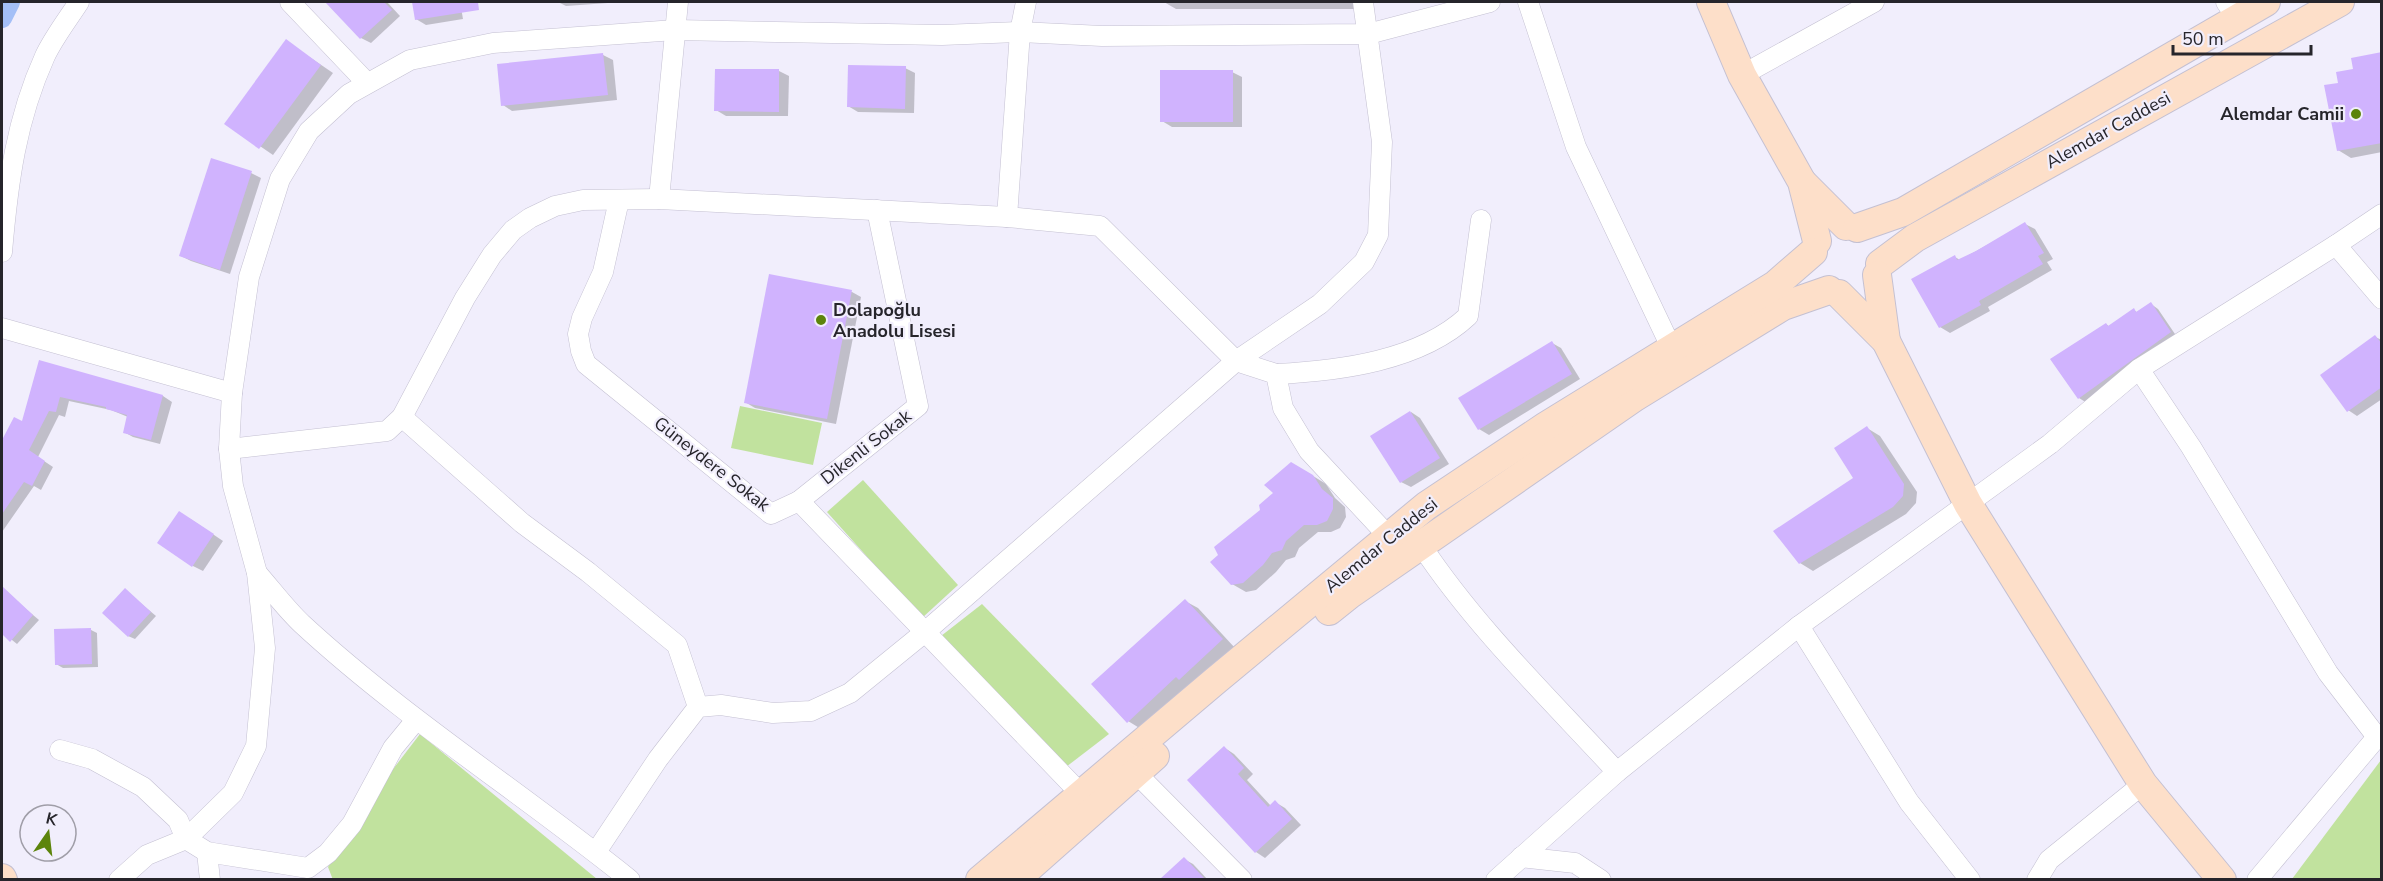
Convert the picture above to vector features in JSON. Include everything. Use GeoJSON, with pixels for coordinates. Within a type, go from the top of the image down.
{"type":"FeatureCollection","features":[{"type":"Feature","properties":{"kind":"main road"},"geometry":{"type":"LineString","coordinates":[[1711,2],[1742,75],[1802,182],[1815,246]]}},
{"type":"Feature","properties":{"kind":"main road","name":"Alemdar Caddesi"},"geometry":{"type":"LineString","coordinates":[[1852,227],[1903,212],[2232,10],[2266,2]]}},
{"type":"Feature","properties":{"kind":"main road","name":"Alemdar Caddesi"},"geometry":{"type":"LineString","coordinates":[[1878,269],[1914,238],[2340,2]]}},
{"type":"Feature","properties":{"kind":"main road"},"geometry":{"type":"LineString","coordinates":[[1802,182],[1852,227],[1867,234],[1875,242],[1886,341]]}},
{"type":"Feature","properties":{"kind":"main road"},"geometry":{"type":"LineString","coordinates":[[1852,227],[1835,228],[1825,233],[1815,246],[1811,262],[1814,274],[1820,283],[1834,292],[1886,341],[1968,504],[2143,784],[2222,879]]}},
{"type":"Feature","properties":{"kind":"main road","name":"Alemdar Caddesi"},"geometry":{"type":"LineString","coordinates":[[980,879],[1426,506],[1546,426],[1774,285],[1815,246]]}},
{"type":"Feature","properties":{"kind":"main road"},"geometry":{"type":"LineString","coordinates":[[1834,292],[1851,294],[1861,291],[1870,284],[1878,269]]}},
{"type":"Feature","properties":{"kind":"main road","name":"Alemdar Caddesi"},"geometry":{"type":"LineString","coordinates":[[1015,879],[1228,693],[1349,595],[1635,397],[1783,306],[1834,292]]}},
{"type":"Feature","properties":{"kind":"street"},"geometry":{"type":"LineString","coordinates":[[2,252],[6,195],[21,119],[46,54],[79,2]]}},
{"type":"Feature","properties":{"kind":"street"},"geometry":{"type":"LineString","coordinates":[[290,2],[367,83]]}},
{"type":"Feature","properties":{"kind":"street"},"geometry":{"type":"LineString","coordinates":[[659,199],[678,2]]}},
{"type":"Feature","properties":{"kind":"street"},"geometry":{"type":"LineString","coordinates":[[1007,217],[1020,32],[1026,2]]}},
{"type":"Feature","properties":{"kind":"street"},"geometry":{"type":"LineString","coordinates":[[596,852],[658,759],[698,707],[721,705],[773,713],[811,711],[850,693],[925,632],[1236,361],[1320,304],[1364,262],[1378,235],[1382,142],[1363,2]]}},
{"type":"Feature","properties":{"kind":"street"},"geometry":{"type":"LineString","coordinates":[[119,879],[147,855],[186,839],[232,793],[256,746],[265,648],[257,573],[233,486],[229,448],[232,393],[249,277],[280,179],[309,131],[349,94],[410,60],[493,43],[675,30],[942,35],[1020,32],[1102,36],[1368,34],[1490,2]]}},
{"type":"Feature","properties":{"kind":"street"},"geometry":{"type":"LineString","coordinates":[[1528,2],[1576,147],[1671,347]]}},
{"type":"Feature","properties":{"kind":"street"},"geometry":{"type":"LineString","coordinates":[[1742,75],[1874,2]]}},
{"type":"Feature","properties":{"kind":"street"},"geometry":{"type":"LineString","coordinates":[[229,448],[387,431],[402,417],[465,298],[492,255],[513,230],[530,218],[555,206],[583,200],[659,199],[878,210],[1007,217],[1100,226],[1236,361],[1276,374],[1318,372],[1404,354],[1455,328],[1468,316],[1481,220]]}},
{"type":"Feature","properties":{"kind":"street","name":"Güneydere Sokak"},"geometry":{"type":"LineString","coordinates":[[619,200],[603,272],[582,318],[578,334],[580,351],[586,364],[771,514],[798,501],[1081,794]]}},
{"type":"Feature","properties":{"kind":"street","name":"Dikenli Sokak"},"geometry":{"type":"LineString","coordinates":[[798,501],[918,406],[878,210]]}},
{"type":"Feature","properties":{"kind":"street"},"geometry":{"type":"LineString","coordinates":[[1496,879],[1617,772],[1799,626],[2050,444],[2139,369],[2382,214]]}},
{"type":"Feature","properties":{"kind":"street"},"geometry":{"type":"LineString","coordinates":[[2336,245],[2382,299]]}},
{"type":"Feature","properties":{"kind":"street"},"geometry":{"type":"LineString","coordinates":[[2,328],[232,393]]}},
{"type":"Feature","properties":{"kind":"street"},"geometry":{"type":"LineString","coordinates":[[2139,369],[2191,447],[2328,673],[2379,737],[2257,879]]}},
{"type":"Feature","properties":{"kind":"street"},"geometry":{"type":"LineString","coordinates":[[1276,374],[1283,408],[1309,451],[1389,537]]}},
{"type":"Feature","properties":{"kind":"street"},"geometry":{"type":"LineString","coordinates":[[402,417],[522,523],[588,572],[677,645],[698,707]]}},
{"type":"Feature","properties":{"kind":"street"},"geometry":{"type":"LineString","coordinates":[[1421,545],[1445,581],[1483,626],[1617,772]]}},
{"type":"Feature","properties":{"kind":"street"},"geometry":{"type":"LineString","coordinates":[[257,573],[301,623],[416,720],[630,879]]}},
{"type":"Feature","properties":{"kind":"street"},"geometry":{"type":"LineString","coordinates":[[1799,626],[1909,802],[1970,879]]}},
{"type":"Feature","properties":{"kind":"street"},"geometry":{"type":"LineString","coordinates":[[60,750],[92,759],[143,787],[178,820],[186,839],[207,852],[312,874],[352,824],[393,748],[416,720]]}},
{"type":"Feature","properties":{"kind":"street"},"geometry":{"type":"LineString","coordinates":[[1136,773],[1242,879]]}},
{"type":"Feature","properties":{"kind":"street"},"geometry":{"type":"LineString","coordinates":[[2037,879],[2049,860],[2143,784]]}},
{"type":"Feature","properties":{"kind":"street"},"geometry":{"type":"LineString","coordinates":[[207,852],[210,879]]}},
{"type":"Feature","properties":{"kind":"street"},"geometry":{"type":"LineString","coordinates":[[1521,857],[1575,863],[1601,879]]}},
{"type":"Feature","properties":{"kind":"green space"},"geometry":{"type":"Polygon","coordinates":[[[740,406],[822,423],[813,465],[731,448],[740,406]]]}},
{"type":"Feature","properties":{"kind":"green space"},"geometry":{"type":"Polygon","coordinates":[[[863,480],[958,585],[922,618],[827,512],[863,480]]]}},
{"type":"Feature","properties":{"kind":"green space"},"geometry":{"type":"Polygon","coordinates":[[[982,604],[1109,734],[1066,767],[941,636],[982,604]]]}},
{"type":"Feature","properties":{"kind":"green space"},"geometry":{"type":"Polygon","coordinates":[[[420,734],[597,879],[333,880],[328,867],[387,777],[420,734]]]}},
{"type":"Feature","properties":{"kind":"green space"},"geometry":{"type":"Polygon","coordinates":[[[2381,760],[2381,879],[2292,879],[2381,760]]]}},
{"type":"Feature","properties":{"kind":"building"},"geometry":{"type":"Polygon","coordinates":[[[325,2],[384,2],[392,10],[360,39],[325,2]]]}},
{"type":"Feature","properties":{"kind":"building"},"geometry":{"type":"Polygon","coordinates":[[[412,2],[478,2],[479,10],[415,20],[412,2]]]}},
{"type":"Feature","properties":{"kind":"building"},"geometry":{"type":"Polygon","coordinates":[[[286,39],[321,65],[259,149],[224,124],[286,39]]]}},
{"type":"Feature","properties":{"kind":"building","name":"Alemdar Camii"},"geometry":{"type":"Polygon","coordinates":[[[2382,52],[2382,143],[2337,151],[2324,85],[2338,83],[2336,72],[2353,69],[2351,58],[2382,52]]]}},
{"type":"Feature","properties":{"kind":"building"},"geometry":{"type":"Polygon","coordinates":[[[603,53],[608,95],[501,106],[497,64],[603,53]]]}},
{"type":"Feature","properties":{"kind":"building"},"geometry":{"type":"Polygon","coordinates":[[[848,65],[906,66],[905,109],[847,107],[848,65]]]}},
{"type":"Feature","properties":{"kind":"building"},"geometry":{"type":"Polygon","coordinates":[[[715,69],[779,69],[779,112],[714,111],[715,69]]]}},
{"type":"Feature","properties":{"kind":"building"},"geometry":{"type":"Polygon","coordinates":[[[1160,70],[1233,70],[1233,122],[1160,122],[1160,70]]]}},
{"type":"Feature","properties":{"kind":"building"},"geometry":{"type":"Polygon","coordinates":[[[211,158],[252,171],[220,270],[179,256],[211,158]]]}},
{"type":"Feature","properties":{"kind":"building"},"geometry":{"type":"Polygon","coordinates":[[[2025,222],[2044,253],[2038,256],[2043,264],[1979,301],[1981,305],[1939,328],[1911,279],[1955,255],[1957,260],[1976,251],[2025,222]]]}},
{"type":"Feature","properties":{"kind":"building"},"geometry":{"type":"Polygon","coordinates":[[[769,274],[852,290],[827,419],[744,403],[769,274]]]}},
{"type":"Feature","properties":{"kind":"building"},"geometry":{"type":"Polygon","coordinates":[[[2151,302],[2171,332],[2078,399],[2050,359],[2106,323],[2108,326],[2134,308],[2136,312],[2151,302]]]}},
{"type":"Feature","properties":{"kind":"building"},"geometry":{"type":"Polygon","coordinates":[[[2375,335],[2382,344],[2382,387],[2347,412],[2320,375],[2375,335]]]}},
{"type":"Feature","properties":{"kind":"building"},"geometry":{"type":"Polygon","coordinates":[[[1552,341],[1572,374],[1478,430],[1458,398],[1552,341]]]}},
{"type":"Feature","properties":{"kind":"building"},"geometry":{"type":"Polygon","coordinates":[[[39,360],[163,395],[151,440],[123,433],[127,415],[106,409],[106,407],[60,397],[56,412],[49,411],[29,450],[45,461],[32,486],[24,482],[2,514],[2,440],[14,417],[22,421],[39,360]]]}},
{"type":"Feature","properties":{"kind":"building"},"geometry":{"type":"Polygon","coordinates":[[[1410,411],[1440,458],[1400,483],[1370,436],[1410,411]]]}},
{"type":"Feature","properties":{"kind":"building"},"geometry":{"type":"Polygon","coordinates":[[[1867,426],[1904,484],[1903,496],[1893,507],[1799,564],[1773,531],[1853,478],[1834,448],[1867,426]]]}},
{"type":"Feature","properties":{"kind":"building"},"geometry":{"type":"Polygon","coordinates":[[[1291,462],[1313,475],[1322,489],[1333,498],[1333,509],[1327,521],[1317,525],[1304,525],[1286,541],[1282,550],[1272,553],[1263,565],[1243,583],[1231,585],[1210,562],[1218,555],[1214,547],[1260,510],[1259,505],[1273,493],[1264,485],[1291,462]]]}},
{"type":"Feature","properties":{"kind":"building"},"geometry":{"type":"Polygon","coordinates":[[[179,511],[214,534],[192,567],[157,543],[179,511]]]}},
{"type":"Feature","properties":{"kind":"building"},"geometry":{"type":"Polygon","coordinates":[[[2,586],[33,615],[10,642],[2,634],[2,586]]]}},
{"type":"Feature","properties":{"kind":"building"},"geometry":{"type":"Polygon","coordinates":[[[125,588],[151,612],[128,637],[102,613],[125,588]]]}},
{"type":"Feature","properties":{"kind":"building"},"geometry":{"type":"Polygon","coordinates":[[[1185,599],[1223,639],[1179,680],[1176,677],[1127,723],[1091,684],[1185,599]]]}},
{"type":"Feature","properties":{"kind":"building"},"geometry":{"type":"Polygon","coordinates":[[[91,628],[92,664],[55,665],[54,629],[91,628]]]}},
{"type":"Feature","properties":{"kind":"building"},"geometry":{"type":"Polygon","coordinates":[[[1224,746],[1244,768],[1238,774],[1268,807],[1275,800],[1292,819],[1255,853],[1187,780],[1224,746]]]}},
{"type":"Feature","properties":{"kind":"building"},"geometry":{"type":"Polygon","coordinates":[[[1184,857],[1205,879],[1160,879],[1184,857]]]}},
{"type":"Feature","properties":{"kind":"waterway"},"geometry":{"type":"LineString","coordinates":[[2,18],[10,2]]}},
{"type":"Feature","properties":{"kind":"place","name":"Alemdar Camii"},"geometry":{"type":"Point","coordinates":[2356,114]}},
{"type":"Feature","properties":{"kind":"place","name":"Dolapoğlu Anadolu Lisesi"},"geometry":{"type":"Point","coordinates":[821,320]}}]}
